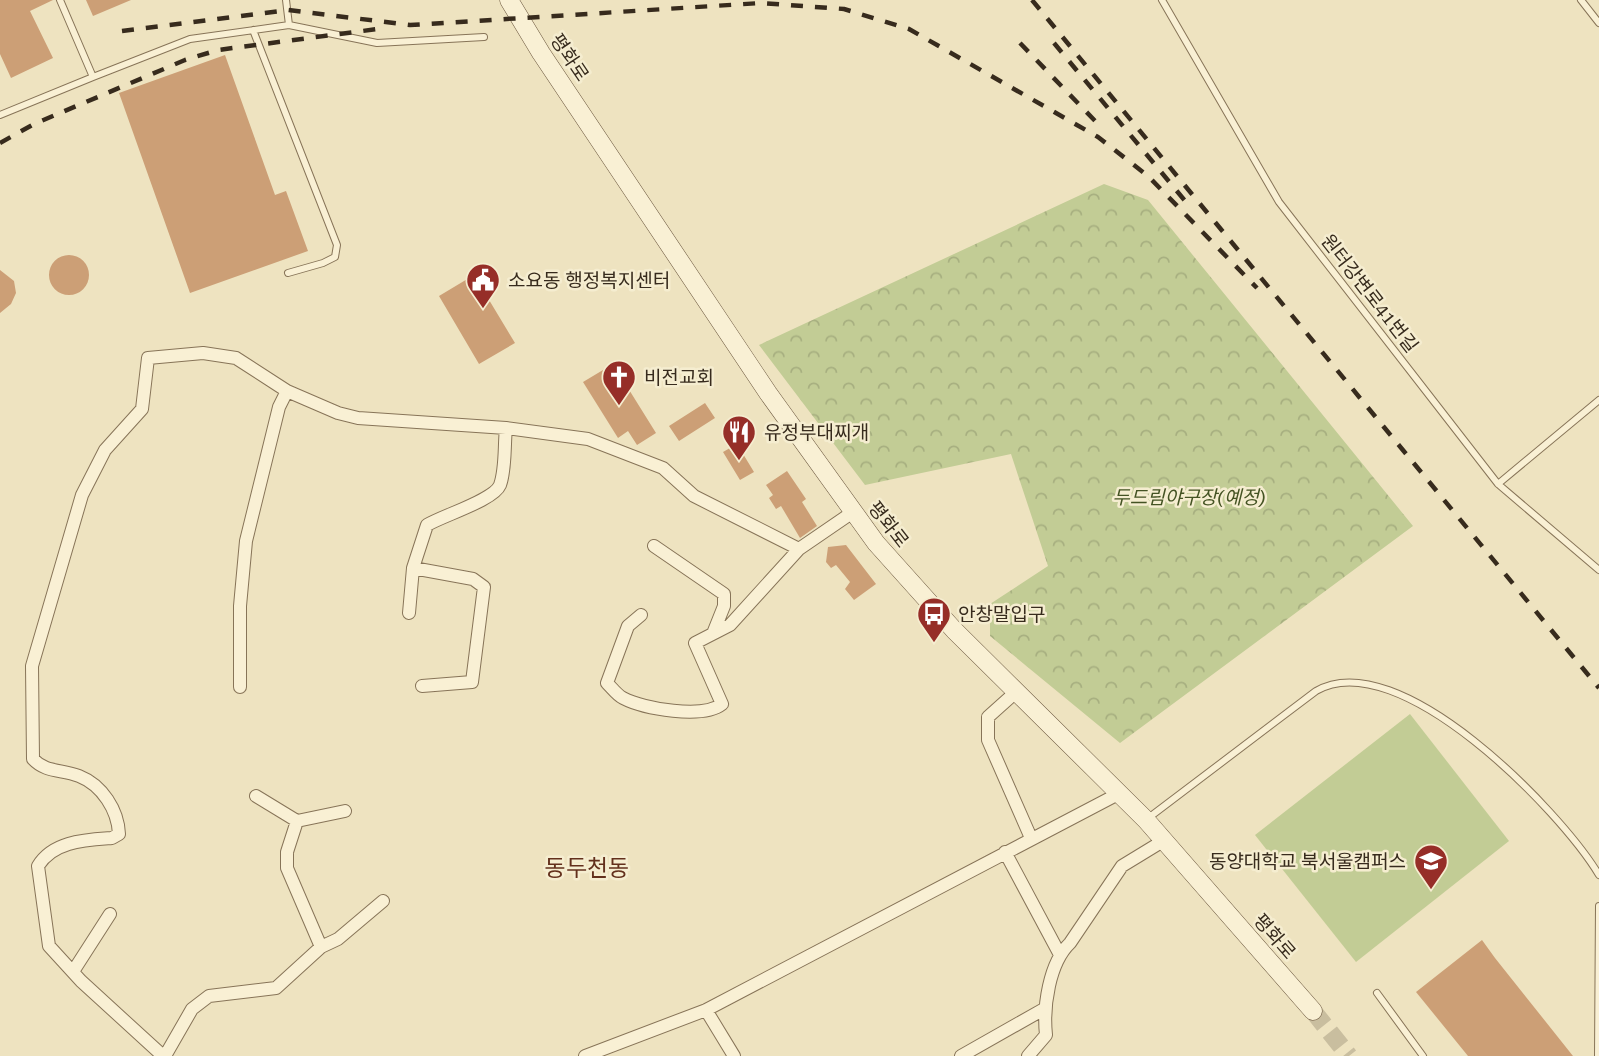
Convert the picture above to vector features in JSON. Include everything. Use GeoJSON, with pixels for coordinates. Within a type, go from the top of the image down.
{"type":"FeatureCollection","features":[{"type":"Feature","properties":{"kind":"main road","name":"평화로"},"geometry":{"type":"LineString","coordinates":[[509,0],[541,53],[768,393],[853,512],[909,583],[1146,820],[1312,1011]]}},
{"type":"Feature","properties":{"kind":"street"},"geometry":{"type":"LineString","coordinates":[[383,901],[338,939],[321,947],[276,988],[209,996],[192,1009],[164,1056],[49,946],[38,866],[45,854],[60,847],[113,838],[119,834],[118,823],[108,799],[94,784],[79,776],[41,768],[33,759],[32,666],[82,495],[105,450],[142,409],[148,358],[203,352],[236,358],[287,391],[338,413],[358,418],[506,428],[588,439],[663,468],[694,496],[799,549]]}},
{"type":"Feature","properties":{"kind":"street"},"geometry":{"type":"LineString","coordinates":[[240,687],[240,606],[246,541],[279,407],[287,391]]}},
{"type":"Feature","properties":{"kind":"street"},"geometry":{"type":"LineString","coordinates":[[409,613],[413,568],[427,524],[447,512],[494,494],[500,484],[506,428]]}},
{"type":"Feature","properties":{"kind":"street"},"geometry":{"type":"LineString","coordinates":[[640,615],[628,626],[607,683],[622,698],[647,706],[693,712],[716,708],[722,704],[695,643],[730,625],[799,549],[853,512]]}},
{"type":"Feature","properties":{"kind":"street"},"geometry":{"type":"LineString","coordinates":[[654,546],[724,594],[714,631]]}},
{"type":"Feature","properties":{"kind":"street"},"geometry":{"type":"LineString","coordinates":[[413,568],[473,579],[484,587],[472,682],[422,686]]}},
{"type":"Feature","properties":{"kind":"street"},"geometry":{"type":"LineString","coordinates":[[1017,691],[988,717],[988,740],[1031,838]]}},
{"type":"Feature","properties":{"kind":"street"},"geometry":{"type":"LineString","coordinates":[[585,1056],[706,1010],[1120,793]]}},
{"type":"Feature","properties":{"kind":"street"},"geometry":{"type":"LineString","coordinates":[[256,796],[297,821],[345,811]]}},
{"type":"Feature","properties":{"kind":"street"},"geometry":{"type":"LineString","coordinates":[[297,821],[287,852],[287,868],[321,947]]}},
{"type":"Feature","properties":{"kind":"street"},"geometry":{"type":"LineString","coordinates":[[1028,1056],[1046,1035],[1044,1009],[1059,953],[1070,943],[1122,866],[1163,841]]}},
{"type":"Feature","properties":{"kind":"street"},"geometry":{"type":"LineString","coordinates":[[1005,852],[1059,953]]}},
{"type":"Feature","properties":{"kind":"street"},"geometry":{"type":"LineString","coordinates":[[74,970],[110,914]]}},
{"type":"Feature","properties":{"kind":"street"},"geometry":{"type":"LineString","coordinates":[[961,1056],[1044,1009]]}},
{"type":"Feature","properties":{"kind":"street"},"geometry":{"type":"LineString","coordinates":[[706,1010],[734,1056]]}},
{"type":"Feature","properties":{"kind":"lane"},"geometry":{"type":"LineString","coordinates":[[60,0],[93,77]]}},
{"type":"Feature","properties":{"kind":"lane"},"geometry":{"type":"LineString","coordinates":[[286,0],[289,24]]}},
{"type":"Feature","properties":{"kind":"lane","name":"원터강변로41번길"},"geometry":{"type":"LineString","coordinates":[[1162,0],[1279,202],[1498,484],[1599,570]]}},
{"type":"Feature","properties":{"kind":"lane"},"geometry":{"type":"LineString","coordinates":[[1581,0],[1599,23]]}},
{"type":"Feature","properties":{"kind":"lane"},"geometry":{"type":"LineString","coordinates":[[0,116],[190,39],[289,24],[377,43],[484,37]]}},
{"type":"Feature","properties":{"kind":"lane"},"geometry":{"type":"LineString","coordinates":[[253,30],[337,244],[335,257],[323,264],[288,273]]}},
{"type":"Feature","properties":{"kind":"lane"},"geometry":{"type":"LineString","coordinates":[[1498,484],[1599,400]]}},
{"type":"Feature","properties":{"kind":"lane"},"geometry":{"type":"LineString","coordinates":[[1146,820],[1316,691],[1331,682],[1363,681],[1405,697],[1460,728],[1567,832],[1599,875]]}},
{"type":"Feature","properties":{"kind":"lane"},"geometry":{"type":"LineString","coordinates":[[1598,1056],[1599,906]]}},
{"type":"Feature","properties":{"kind":"lane"},"geometry":{"type":"LineString","coordinates":[[1377,993],[1423,1056]]}},
{"type":"Feature","properties":{"kind":"green space","name":"두드림야구장(예정)"},"geometry":{"type":"Polygon","coordinates":[[[1104,184],[1148,200],[1413,526],[1120,743],[990,636],[990,604],[1048,566],[1011,454],[865,485],[759,345],[1104,184]]]}},
{"type":"Feature","properties":{"kind":"green space"},"geometry":{"type":"Polygon","coordinates":[[[1410,714],[1509,841],[1356,962],[1255,835],[1410,714]]]}},
{"type":"Feature","properties":{"kind":"building"},"geometry":{"type":"Polygon","coordinates":[[[0,0],[53,0],[30,11],[53,58],[11,78],[0,54],[0,0]]]}},
{"type":"Feature","properties":{"kind":"building"},"geometry":{"type":"Polygon","coordinates":[[[86,0],[131,0],[93,16],[86,0]]]}},
{"type":"Feature","properties":{"kind":"building"},"geometry":{"type":"Polygon","coordinates":[[[225,55],[275,195],[286,191],[308,251],[190,293],[119,93],[225,55]]]}},
{"type":"Feature","properties":{"kind":"building"},"geometry":{"type":"Polygon","coordinates":[[[69,255],[83,261],[89,275],[83,289],[69,295],[55,289],[49,275],[55,261],[69,255]]]}},
{"type":"Feature","properties":{"kind":"building"},"geometry":{"type":"Polygon","coordinates":[[[0,270],[14,281],[16,293],[11,304],[0,313],[0,270]]]}},
{"type":"Feature","properties":{"kind":"building"},"geometry":{"type":"Polygon","coordinates":[[[474,275],[515,343],[479,364],[439,296],[474,275]]]}},
{"type":"Feature","properties":{"kind":"building","name":"비전교회"},"geometry":{"type":"Polygon","coordinates":[[[613,364],[656,433],[637,445],[628,431],[618,438],[583,382],[613,364]]]}},
{"type":"Feature","properties":{"kind":"building"},"geometry":{"type":"Polygon","coordinates":[[[705,403],[715,418],[679,441],[669,426],[705,403]]]}},
{"type":"Feature","properties":{"kind":"building"},"geometry":{"type":"Polygon","coordinates":[[[737,444],[754,472],[740,480],[723,452],[737,444]]]}},
{"type":"Feature","properties":{"kind":"building"},"geometry":{"type":"Polygon","coordinates":[[[787,471],[806,499],[802,502],[817,526],[800,538],[781,506],[776,509],[769,498],[773,495],[766,485],[787,471]]]}},
{"type":"Feature","properties":{"kind":"building"},"geometry":{"type":"Polygon","coordinates":[[[846,545],[876,584],[854,600],[845,589],[850,582],[836,565],[831,568],[826,562],[828,547],[846,545]]]}},
{"type":"Feature","properties":{"kind":"building"},"geometry":{"type":"Polygon","coordinates":[[[1482,940],[1573,1056],[1468,1056],[1416,992],[1482,940]]]}},
{"type":"Feature","properties":{"kind":"tunnel"},"geometry":{"type":"LineString","coordinates":[[1313,1011],[1349,1056]]}},
{"type":"Feature","properties":{"kind":"railway"},"geometry":{"type":"LineString","coordinates":[[1032,0],[1599,688]]}},
{"type":"Feature","properties":{"kind":"railway"},"geometry":{"type":"LineString","coordinates":[[122,31],[288,10],[410,25],[761,3],[844,9],[909,29],[1098,137],[1148,176],[1257,288]]}},
{"type":"Feature","properties":{"kind":"railway"},"geometry":{"type":"LineString","coordinates":[[0,143],[34,124],[185,60],[218,50],[385,28]]}},
{"type":"Feature","properties":{"kind":"railway"},"geometry":{"type":"LineString","coordinates":[[1020,43],[1098,124]]}},
{"type":"Feature","properties":{"kind":"railway"},"geometry":{"type":"LineString","coordinates":[[1054,43],[1186,202]]}},
{"type":"Feature","properties":{"kind":"place","name":"소요동 행정복지센터"},"geometry":{"type":"Point","coordinates":[483,310]}},
{"type":"Feature","properties":{"kind":"place","name":"비전교회"},"geometry":{"type":"Point","coordinates":[619,407]}},
{"type":"Feature","properties":{"kind":"place","name":"유정부대찌개"},"geometry":{"type":"Point","coordinates":[739,462]}},
{"type":"Feature","properties":{"kind":"place","name":"안창말입구"},"geometry":{"type":"Point","coordinates":[934,644]}},
{"type":"Feature","properties":{"kind":"place","name":"동양대학교 북서울캠퍼스"},"geometry":{"type":"Point","coordinates":[1431,891]}},
{"type":"Feature","properties":{"kind":"district","name":"동두천동"},"geometry":{"type":"Point","coordinates":[587,868]}}]}
